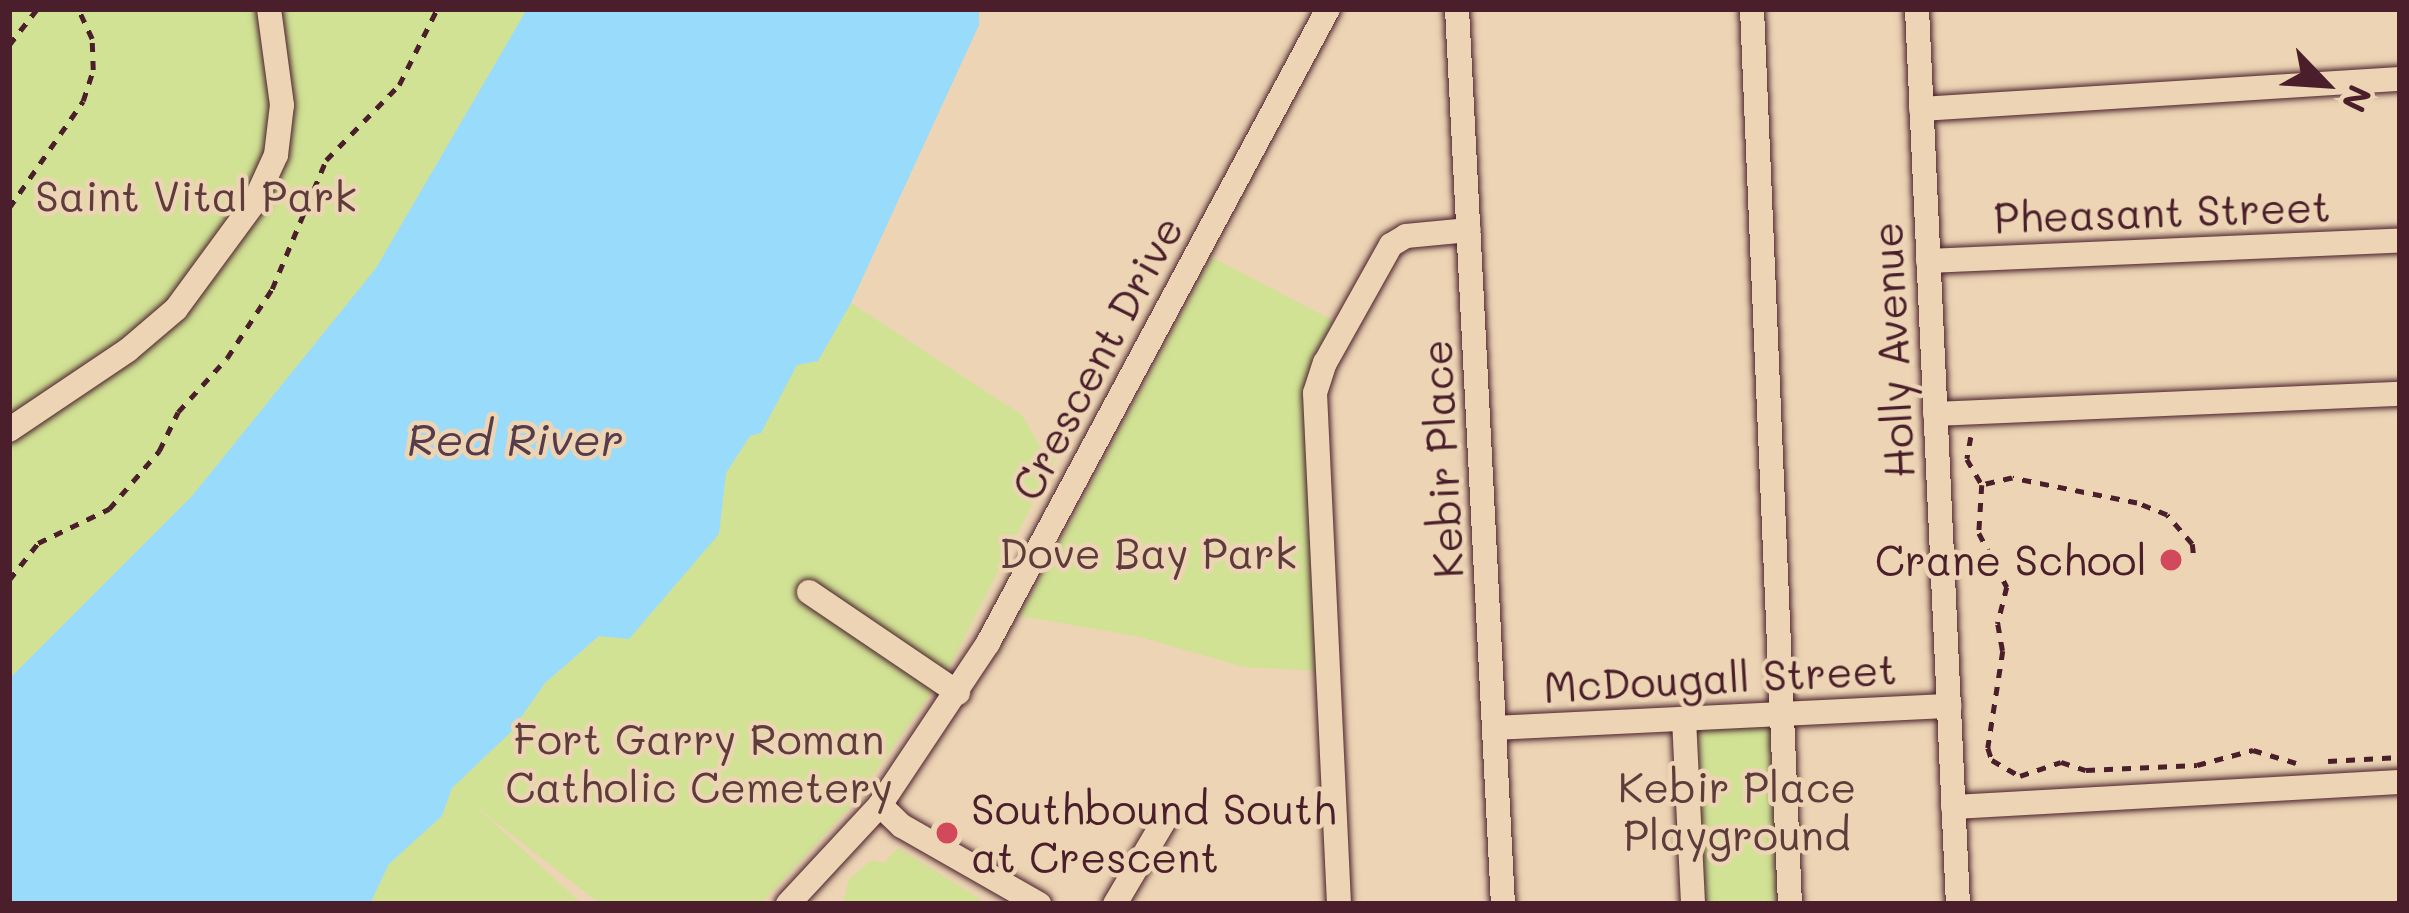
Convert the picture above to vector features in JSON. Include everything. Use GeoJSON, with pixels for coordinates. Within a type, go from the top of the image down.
{"type":"FeatureCollection","features":[{"type":"Feature","properties":{"kind":"street"},"geometry":{"type":"LineString","coordinates":[[9,430],[128,350],[176,309],[254,203],[276,155],[282,105],[269,9]]}},
{"type":"Feature","properties":{"kind":"street","name":"Crescent Drive"},"geometry":{"type":"LineString","coordinates":[[788,904],[880,805],[958,692],[1328,9]]}},
{"type":"Feature","properties":{"kind":"street","name":"Kebir Place"},"geometry":{"type":"LineString","coordinates":[[1457,9],[1503,904]]}},
{"type":"Feature","properties":{"kind":"street"},"geometry":{"type":"LineString","coordinates":[[1752,9],[1790,904]]}},
{"type":"Feature","properties":{"kind":"street","name":"Holly Avenue"},"geometry":{"type":"LineString","coordinates":[[1917,9],[1958,904]]}},
{"type":"Feature","properties":{"kind":"street"},"geometry":{"type":"LineString","coordinates":[[1921,109],[2400,79]]}},
{"type":"Feature","properties":{"kind":"street"},"geometry":{"type":"LineString","coordinates":[[1339,904],[1316,393],[1325,364],[1391,245],[1406,236],[1469,230]]}},
{"type":"Feature","properties":{"kind":"street","name":"Pheasant Street"},"geometry":{"type":"LineString","coordinates":[[1928,261],[2400,241]]}},
{"type":"Feature","properties":{"kind":"street"},"geometry":{"type":"LineString","coordinates":[[1935,414],[2400,394]]}},
{"type":"Feature","properties":{"kind":"street"},"geometry":{"type":"LineString","coordinates":[[809,592],[958,692]]}},
{"type":"Feature","properties":{"kind":"street","name":"McDougall Street"},"geometry":{"type":"LineString","coordinates":[[1495,728],[1949,706]]}},
{"type":"Feature","properties":{"kind":"street"},"geometry":{"type":"LineString","coordinates":[[1684,719],[1693,904]]}},
{"type":"Feature","properties":{"kind":"street"},"geometry":{"type":"LineString","coordinates":[[1953,807],[2400,782]]}},
{"type":"Feature","properties":{"kind":"street"},"geometry":{"type":"LineString","coordinates":[[880,805],[902,826],[1039,904]]}},
{"type":"Feature","properties":{"kind":"street"},"geometry":{"type":"LineString","coordinates":[[1115,904],[1164,821]]}},
{"type":"Feature","properties":{"kind":"path"},"geometry":{"type":"LineString","coordinates":[[9,45],[37,9]]}},
{"type":"Feature","properties":{"kind":"path"},"geometry":{"type":"LineString","coordinates":[[9,208],[83,101],[93,70],[92,39],[78,9]]}},
{"type":"Feature","properties":{"kind":"path"},"geometry":{"type":"LineString","coordinates":[[9,580],[38,543],[109,509],[159,451],[178,412],[226,358],[272,289],[326,160],[399,85],[436,9]]}},
{"type":"Feature","properties":{"kind":"path"},"geometry":{"type":"LineString","coordinates":[[1974,413],[1967,459],[1982,485],[1978,533],[2007,587],[1997,625],[2003,651],[1988,748],[1997,766],[2020,776],[2061,762],[2086,770],[2198,765],[2253,750],[2304,767]]}},
{"type":"Feature","properties":{"kind":"path"},"geometry":{"type":"LineString","coordinates":[[1998,467],[1998,478]]}},
{"type":"Feature","properties":{"kind":"path"},"geometry":{"type":"LineString","coordinates":[[1982,485],[1998,478],[2076,487],[2104,500],[2151,508],[2167,515],[2192,544],[2193,553]]}},
{"type":"Feature","properties":{"kind":"path"},"geometry":{"type":"LineString","coordinates":[[2318,767],[2341,758],[2400,757]]}},
{"type":"Feature","properties":{"kind":"green space","name":"Saint Vital Park"},"geometry":{"type":"Polygon","coordinates":[[[9,9],[527,9],[376,268],[192,496],[9,679],[9,9]]]}},
{"type":"Feature","properties":{"kind":"green space","name":"Dove Bay Park"},"geometry":{"type":"Polygon","coordinates":[[[1212,257],[1339,324],[1305,382],[1320,671],[1245,667],[1136,636],[1020,616],[1212,257]]]}},
{"type":"Feature","properties":{"kind":"green space","name":"Fort Garry Roman Catholic Cemetery"},"geometry":{"type":"Polygon","coordinates":[[[851,303],[1022,415],[1039,445],[1056,458],[947,671],[851,806],[760,904],[600,904],[474,805],[582,904],[370,904],[389,864],[442,816],[452,788],[510,733],[545,683],[719,534],[726,473],[750,436],[761,433],[797,364],[818,361],[851,303]]]}},
{"type":"Feature","properties":{"kind":"green space","name":"Kebir Place Playground"},"geometry":{"type":"Polygon","coordinates":[[[1782,714],[1789,904],[1691,904],[1684,717],[1782,714]]]}},
{"type":"Feature","properties":{"kind":"green space"},"geometry":{"type":"Polygon","coordinates":[[[898,848],[988,904],[843,904],[849,879],[872,860],[884,863],[898,848]]]}},
{"type":"Feature","properties":{"kind":"water","name":"Red River"},"geometry":{"type":"Polygon","coordinates":[[[527,9],[979,9],[979,25],[851,303],[818,361],[797,365],[761,433],[750,436],[726,473],[719,534],[629,639],[599,636],[545,683],[510,733],[452,788],[442,816],[389,864],[370,904],[9,904],[9,679],[192,496],[376,268],[527,9]]]}},
{"type":"Feature","properties":{"kind":"place","name":"Crane School"},"geometry":{"type":"Point","coordinates":[2171,560]}},
{"type":"Feature","properties":{"kind":"place","name":"Southbound South at Crescent"},"geometry":{"type":"Point","coordinates":[947,833]}}]}
